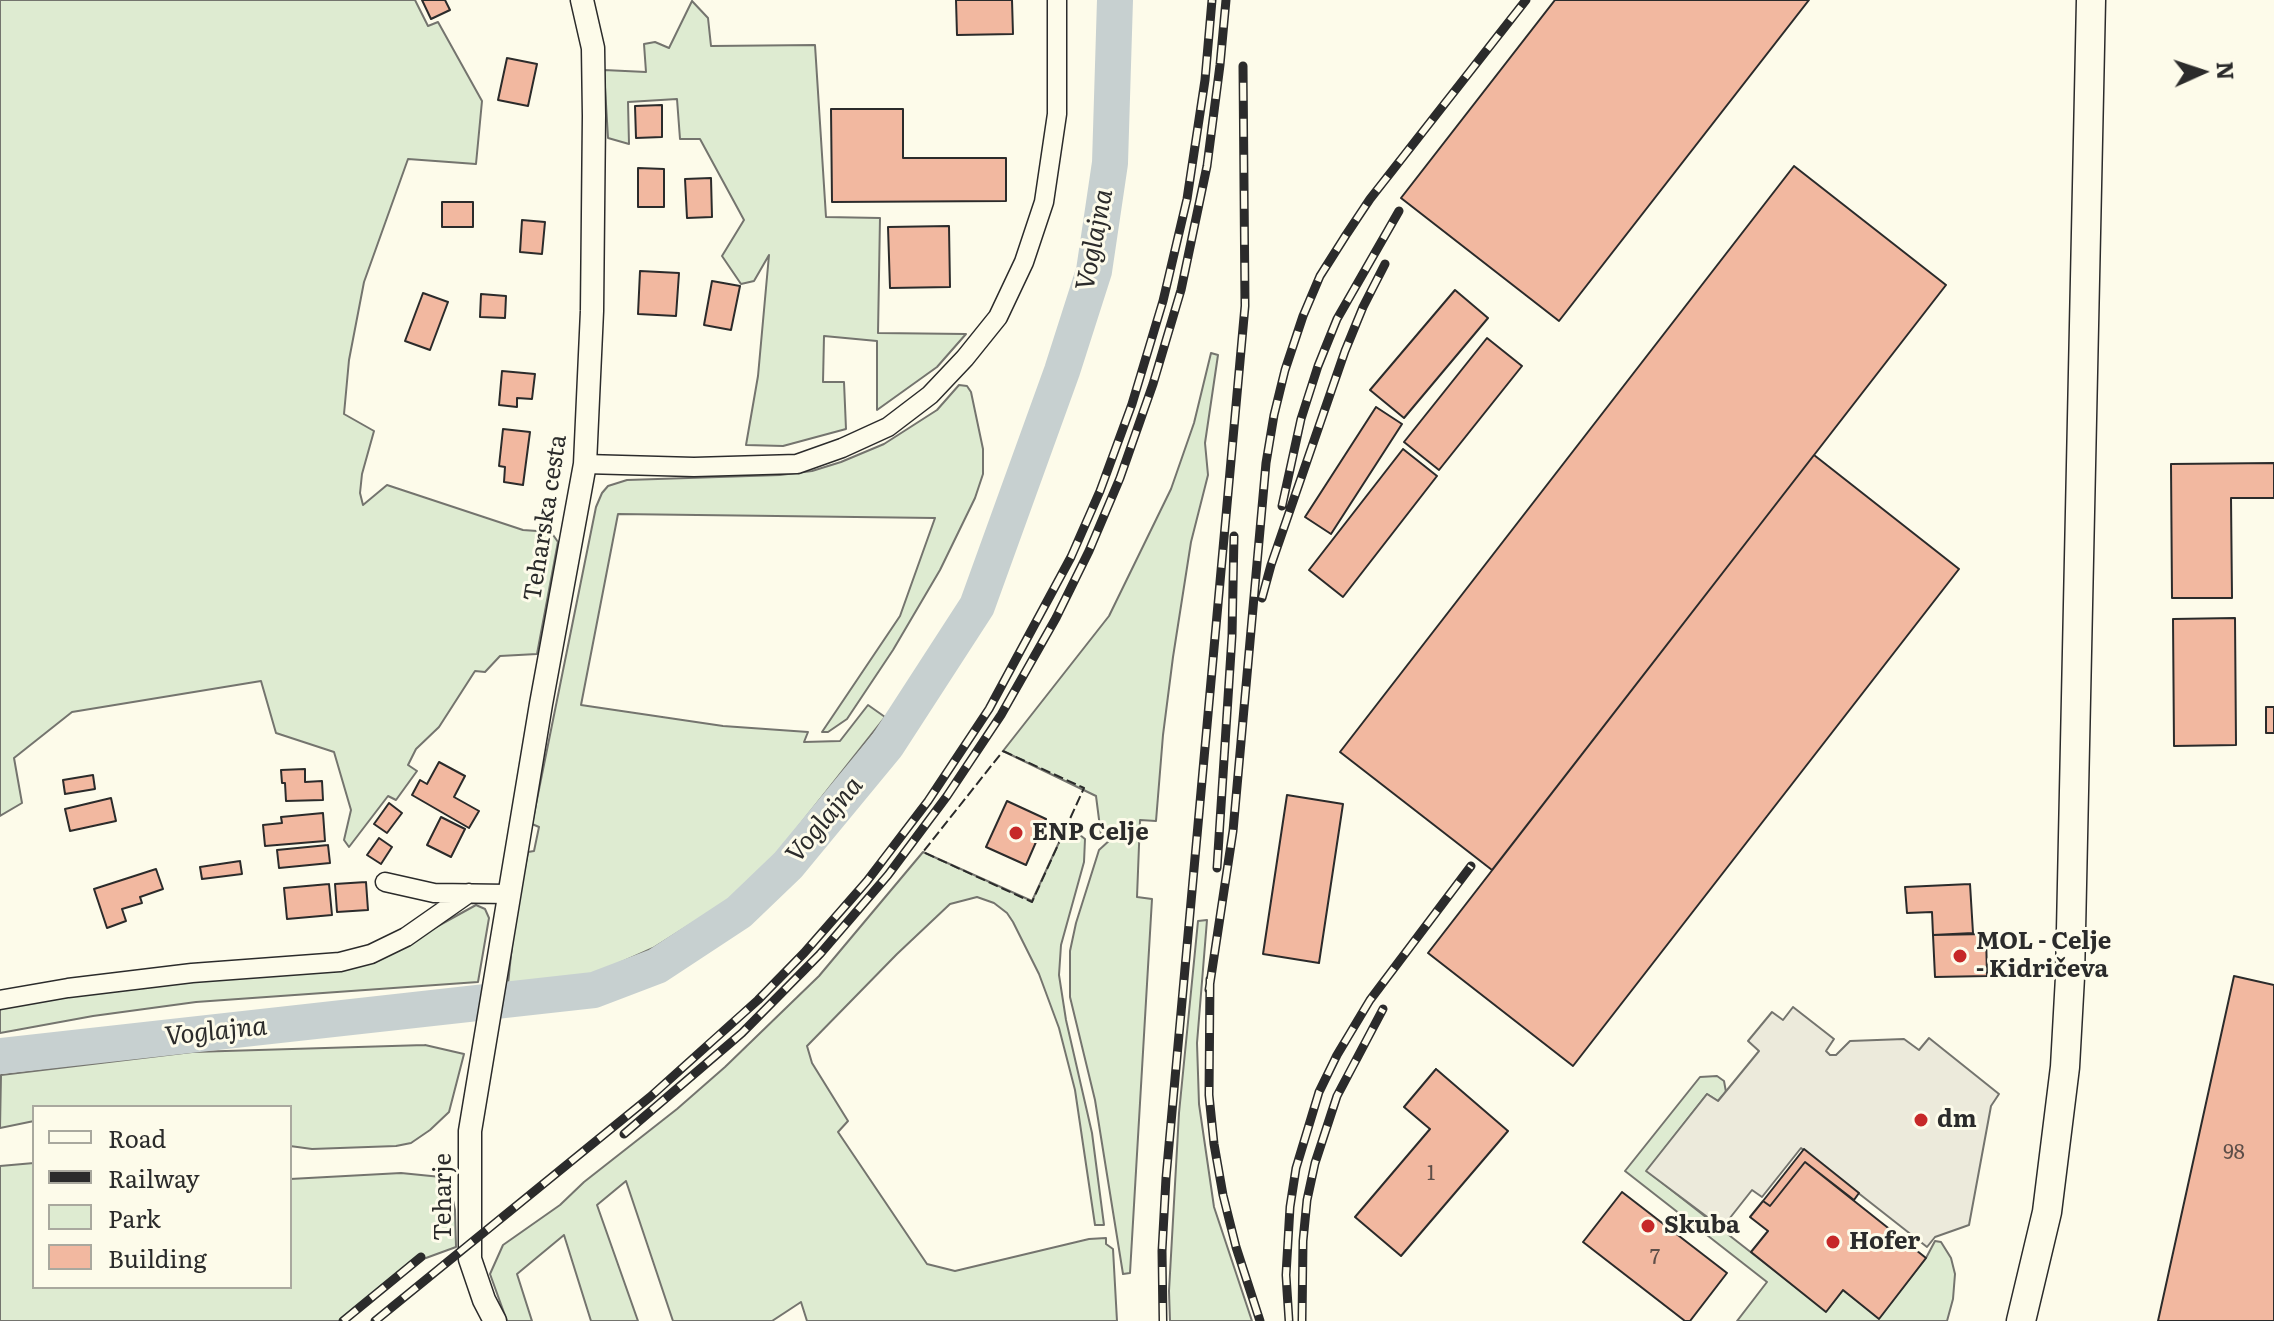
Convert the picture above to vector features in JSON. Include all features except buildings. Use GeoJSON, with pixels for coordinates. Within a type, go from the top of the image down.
{"type":"FeatureCollection","features":[{"type":"Feature","properties":{"kind":"main road"},"geometry":{"type":"LineString","coordinates":[[2021,1321],[2047,1212],[2065,1067],[2070,977],[2091,0]]}},
{"type":"Feature","properties":{"kind":"street","name":"Teharska cesta"},"geometry":{"type":"LineString","coordinates":[[501,945],[585,464],[592,311],[594,116],[593,48],[582,0]]}},
{"type":"Feature","properties":{"kind":"street"},"geometry":{"type":"LineString","coordinates":[[585,464],[694,467],[797,464],[888,427],[930,395],[998,317],[1024,262],[1044,202],[1057,114],[1057,0]]}},
{"type":"Feature","properties":{"kind":"street"},"geometry":{"type":"LineString","coordinates":[[385,882],[434,893],[509,894]]}},
{"type":"Feature","properties":{"kind":"street"},"geometry":{"type":"LineString","coordinates":[[0,1000],[68,988],[192,973],[340,962],[371,954],[406,937],[469,893]]}},
{"type":"Feature","properties":{"kind":"street","name":"Teharje"},"geometry":{"type":"LineString","coordinates":[[495,1321],[470,1259],[470,1131],[501,945]]}},
{"type":"Feature","properties":{"kind":"green space"},"geometry":{"type":"Polygon","coordinates":[[[0,0],[415,0],[428,26],[438,22],[482,101],[476,164],[408,159],[364,282],[349,360],[344,414],[374,431],[362,474],[360,493],[363,505],[387,485],[523,530],[551,532],[558,542],[537,654],[500,656],[485,672],[475,671],[439,727],[416,749],[408,765],[417,771],[396,800],[388,796],[349,847],[344,840],[351,810],[334,752],[276,733],[261,681],[72,712],[14,758],[22,803],[0,816],[0,0]]]}},
{"type":"Feature","properties":{"kind":"green space"},"geometry":{"type":"Polygon","coordinates":[[[692,1],[708,18],[711,46],[815,45],[826,217],[880,218],[878,333],[966,334],[937,367],[877,410],[877,341],[824,336],[823,382],[844,382],[846,429],[783,446],[746,445],[758,376],[769,255],[754,281],[741,284],[722,256],[744,220],[700,139],[680,139],[677,99],[628,102],[629,144],[608,138],[604,70],[646,72],[644,44],[655,42],[669,48],[692,1]]]}},
{"type":"Feature","properties":{"kind":"green space"},"geometry":{"type":"Polygon","coordinates":[[[1211,353],[1218,355],[1205,443],[1208,475],[1191,542],[1173,657],[1156,821],[1140,820],[1137,897],[1152,899],[1130,1273],[1123,1274],[1095,1100],[1070,997],[1070,951],[1076,923],[1099,850],[1112,836],[1101,835],[1096,796],[1003,751],[1109,616],[1171,489],[1194,423],[1211,353]]]}},
{"type":"Feature","properties":{"kind":"green space"},"geometry":{"type":"Polygon","coordinates":[[[959,385],[967,386],[971,392],[983,449],[983,474],[975,498],[940,570],[893,650],[847,719],[828,732],[822,732],[900,616],[935,518],[618,514],[581,705],[723,726],[808,732],[804,742],[840,741],[868,705],[885,717],[745,890],[653,948],[595,974],[552,983],[508,984],[515,917],[528,852],[534,851],[539,827],[532,824],[596,507],[602,493],[608,486],[627,480],[780,475],[812,471],[884,444],[937,410],[959,385]]]}},
{"type":"Feature","properties":{"kind":"green space"},"geometry":{"type":"Polygon","coordinates":[[[1067,825],[1085,839],[1084,862],[1061,945],[1059,975],[1092,1133],[1104,1225],[1095,1225],[1075,1090],[1059,1028],[1039,974],[1013,922],[994,903],[977,897],[950,904],[807,1046],[812,1063],[848,1121],[838,1132],[927,1264],[955,1271],[1089,1239],[1106,1238],[1106,1244],[1113,1249],[1117,1321],[807,1321],[801,1302],[772,1321],[673,1321],[626,1181],[597,1205],[638,1321],[591,1321],[564,1235],[517,1274],[532,1321],[507,1321],[490,1274],[503,1245],[560,1205],[725,1067],[819,976],[923,852],[1032,901],[1067,825]]]}},
{"type":"Feature","properties":{"kind":"green space"},"geometry":{"type":"Polygon","coordinates":[[[476,905],[485,909],[489,918],[478,982],[196,1002],[0,1033],[0,1008],[409,942],[476,905]]]}},
{"type":"Feature","properties":{"kind":"green space"},"geometry":{"type":"Polygon","coordinates":[[[1207,920],[1197,1043],[1199,1104],[1214,1207],[1252,1321],[1170,1321],[1179,1113],[1198,921],[1207,920]]]}},
{"type":"Feature","properties":{"kind":"green space"},"geometry":{"type":"Polygon","coordinates":[[[425,1045],[464,1054],[449,1112],[411,1143],[396,1146],[312,1149],[292,1146],[292,1105],[32,1105],[32,1121],[0,1128],[1,1075],[192,1052],[425,1045]]]}},
{"type":"Feature","properties":{"kind":"green space"},"geometry":{"type":"Polygon","coordinates":[[[1717,1076],[1724,1081],[1726,1092],[1718,1101],[1707,1094],[1647,1171],[1826,1311],[1843,1290],[1879,1318],[1926,1258],[1935,1241],[1941,1242],[1951,1258],[1955,1274],[1947,1321],[1737,1321],[1767,1282],[1625,1171],[1700,1077],[1717,1076]]]}},
{"type":"Feature","properties":{"kind":"green space"},"geometry":{"type":"Polygon","coordinates":[[[32,1163],[32,1289],[292,1289],[292,1179],[401,1173],[441,1177],[451,1191],[456,1247],[415,1262],[339,1321],[0,1321],[0,1166],[32,1163]]]}},
{"type":"Feature","properties":{"kind":"shaded area"},"geometry":{"type":"Polygon","coordinates":[[[1793,1007],[1834,1039],[1826,1051],[1830,1055],[1836,1055],[1850,1041],[1904,1039],[1919,1050],[1929,1038],[1999,1094],[1991,1106],[1969,1225],[1935,1237],[1927,1247],[1801,1148],[1762,1197],[1752,1190],[1722,1228],[1646,1171],[1707,1094],[1718,1101],[1759,1051],[1748,1041],[1772,1012],[1783,1020],[1793,1007]]]}},
{"type":"Feature","properties":{"kind":"waterway","name":"Voglajna"},"geometry":{"type":"LineString","coordinates":[[0,1056],[594,990],[657,966],[739,912],[788,865],[887,745],[977,606],[1062,371],[1094,271],[1110,163],[1115,0]]}},
{"type":"Feature","properties":{"kind":"railway"},"geometry":{"type":"LineString","coordinates":[[375,1321],[650,1097],[758,1000],[867,881],[928,801],[989,709],[1071,557],[1100,491],[1132,404],[1163,301],[1187,199],[1205,80],[1212,0]]}},
{"type":"Feature","properties":{"kind":"railway"},"geometry":{"type":"LineString","coordinates":[[624,1134],[742,1033],[820,954],[888,875],[947,796],[1001,715],[1056,618],[1120,478],[1181,290],[1207,166],[1226,0]]}},
{"type":"Feature","properties":{"kind":"railway"},"geometry":{"type":"LineString","coordinates":[[1209,990],[1233,831],[1266,463],[1285,370],[1320,276],[1346,235],[1370,199],[1526,0]]}},
{"type":"Feature","properties":{"kind":"railway"},"geometry":{"type":"LineString","coordinates":[[1163,1321],[1162,1251],[1166,1178],[1245,306],[1243,66]]}},
{"type":"Feature","properties":{"kind":"railway"},"geometry":{"type":"LineString","coordinates":[[1282,506],[1301,419],[1318,366],[1337,319],[1399,211]]}},
{"type":"Feature","properties":{"kind":"railway"},"geometry":{"type":"LineString","coordinates":[[1262,598],[1345,351],[1385,264]]}},
{"type":"Feature","properties":{"kind":"railway"},"geometry":{"type":"LineString","coordinates":[[1217,868],[1232,636],[1234,536]]}},
{"type":"Feature","properties":{"kind":"railway"},"geometry":{"type":"LineString","coordinates":[[1289,1321],[1286,1275],[1290,1207],[1296,1168],[1319,1092],[1370,1000],[1471,866]]}},
{"type":"Feature","properties":{"kind":"railway"},"geometry":{"type":"LineString","coordinates":[[1210,979],[1209,1095],[1214,1144],[1236,1247],[1260,1321]]}},
{"type":"Feature","properties":{"kind":"railway"},"geometry":{"type":"LineString","coordinates":[[1302,1321],[1303,1241],[1315,1163],[1337,1096],[1383,1009]]}},
{"type":"Feature","properties":{"kind":"railway"},"geometry":{"type":"LineString","coordinates":[[343,1321],[421,1257]]}},
{"type":"Feature","properties":{"kind":"fence"},"geometry":{"type":"LineString","coordinates":[[1003,751],[1084,788],[1032,902],[923,852],[1003,751]]}},
{"type":"Feature","properties":{"kind":"place","name":"ENP Celje"},"geometry":{"type":"Point","coordinates":[1016,833]}},
{"type":"Feature","properties":{"kind":"place","name":"MOL - Celje - Kidričeva"},"geometry":{"type":"Point","coordinates":[1960,956]}},
{"type":"Feature","properties":{"kind":"place","name":"dm"},"geometry":{"type":"Point","coordinates":[1921,1120]}},
{"type":"Feature","properties":{"kind":"place","name":"Skuba"},"geometry":{"type":"Point","coordinates":[1648,1226]}},
{"type":"Feature","properties":{"kind":"place","name":"Hofer"},"geometry":{"type":"Point","coordinates":[1833,1242]}}]}
